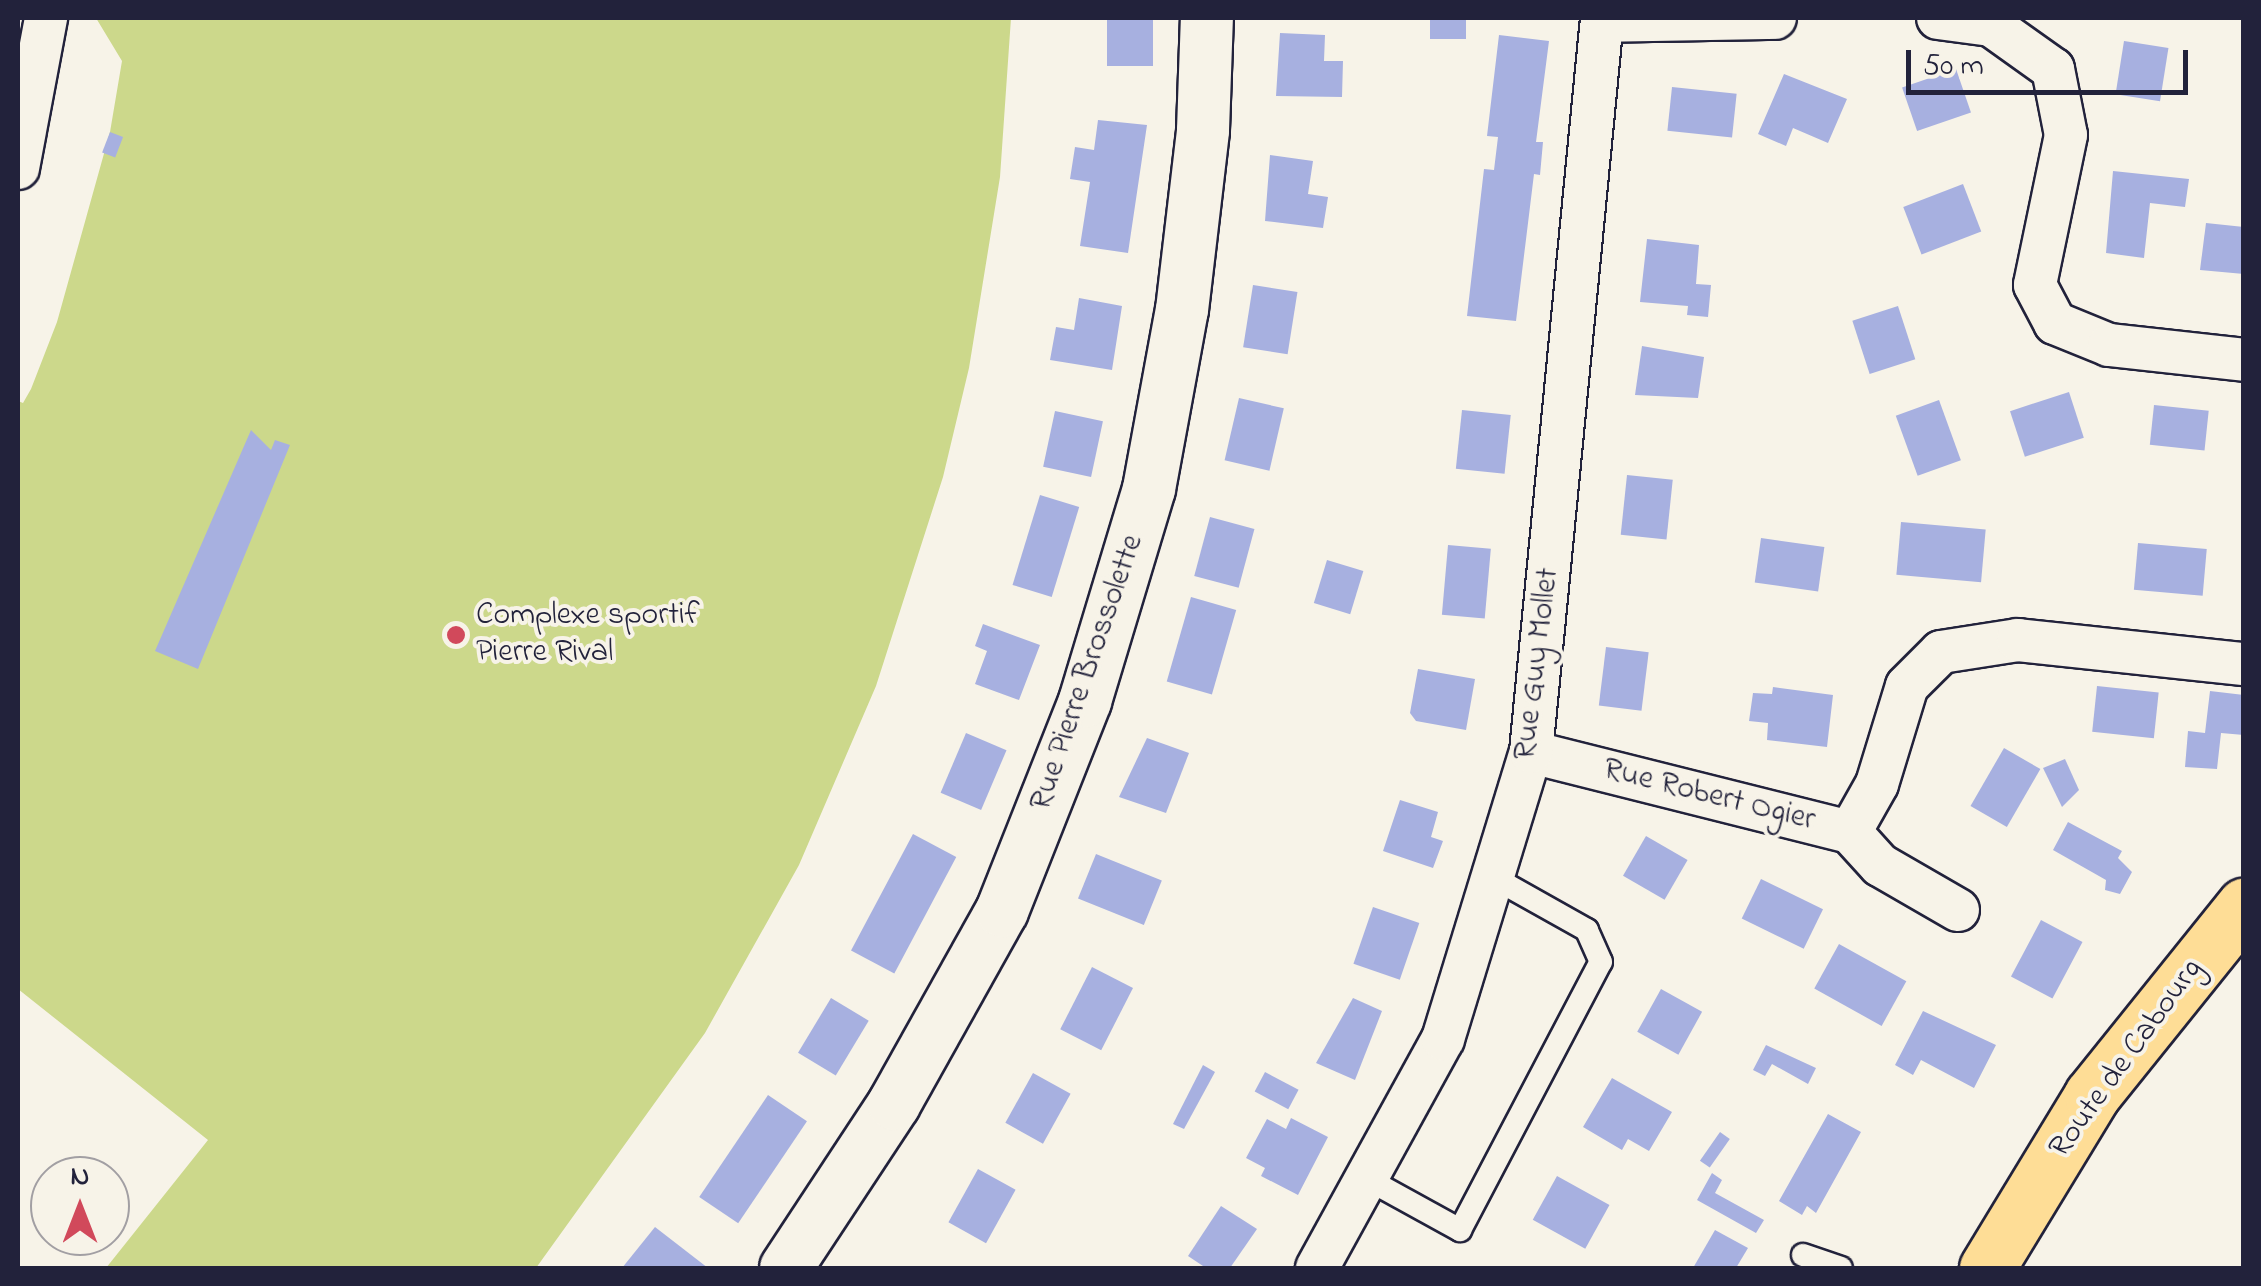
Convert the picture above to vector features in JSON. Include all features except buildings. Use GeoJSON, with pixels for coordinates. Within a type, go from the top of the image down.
{"type":"FeatureCollection","features":[{"type":"Feature","properties":{"kind":"main road","name":"Route de Cabourg"},"geometry":{"type":"LineString","coordinates":[[1988,1268],[2092,1095],[2244,906]]}},
{"type":"Feature","properties":{"kind":"street"},"geometry":{"type":"LineString","coordinates":[[18,167],[46,18]]}},
{"type":"Feature","properties":{"kind":"street","name":"Rue Pierre Brossolette"},"geometry":{"type":"LineString","coordinates":[[786,1268],[894,1104],[1002,911],[1085,701],[1149,489],[1182,310],[1203,130],[1207,18]]}},
{"type":"Feature","properties":{"kind":"street"},"geometry":{"type":"LineString","coordinates":[[1602,19],[1775,18]]}},
{"type":"Feature","properties":{"kind":"street"},"geometry":{"type":"LineString","coordinates":[[1938,18],[1991,26],[2053,70],[2066,135],[2035,285],[2055,323],[2109,345],[2244,360]]}},
{"type":"Feature","properties":{"kind":"street","name":"Rue Guy Mollet"},"geometry":{"type":"LineString","coordinates":[[1318,1268],[1443,1039],[1496,879],[1532,752],[1602,19]]}},
{"type":"Feature","properties":{"kind":"street","name":"Rue Robert Ogier"},"geometry":{"type":"LineString","coordinates":[[1532,752],[1850,832],[1877,784],[1907,686],[1941,652],[2018,640],[2244,664]]}},
{"type":"Feature","properties":{"kind":"street"},"geometry":{"type":"LineString","coordinates":[[1850,832],[1880,865],[1958,910]]}},
{"type":"Feature","properties":{"kind":"lane"},"geometry":{"type":"LineString","coordinates":[[1369,1180],[1460,1230],[1600,962],[1586,930],[1496,879]]}},
{"type":"Feature","properties":{"kind":"lane"},"geometry":{"type":"LineString","coordinates":[[1803,1255],[1841,1268]]}},
{"type":"Feature","properties":{"kind":"green space","name":"Complexe sportif Pierre Rival"},"geometry":{"type":"Polygon","coordinates":[[[96,18],[1011,18],[1000,177],[969,368],[943,477],[876,686],[799,865],[705,1033],[536,1268],[106,1268],[116,1256],[130,1256],[130,1238],[208,1140],[18,989],[18,401],[23,403],[31,389],[57,322],[110,132],[122,61],[96,18]]]}},
{"type":"Feature","properties":{"kind":"place","name":"Complexe sportif Pierre Rival"},"geometry":{"type":"Point","coordinates":[456,635]}}]}
